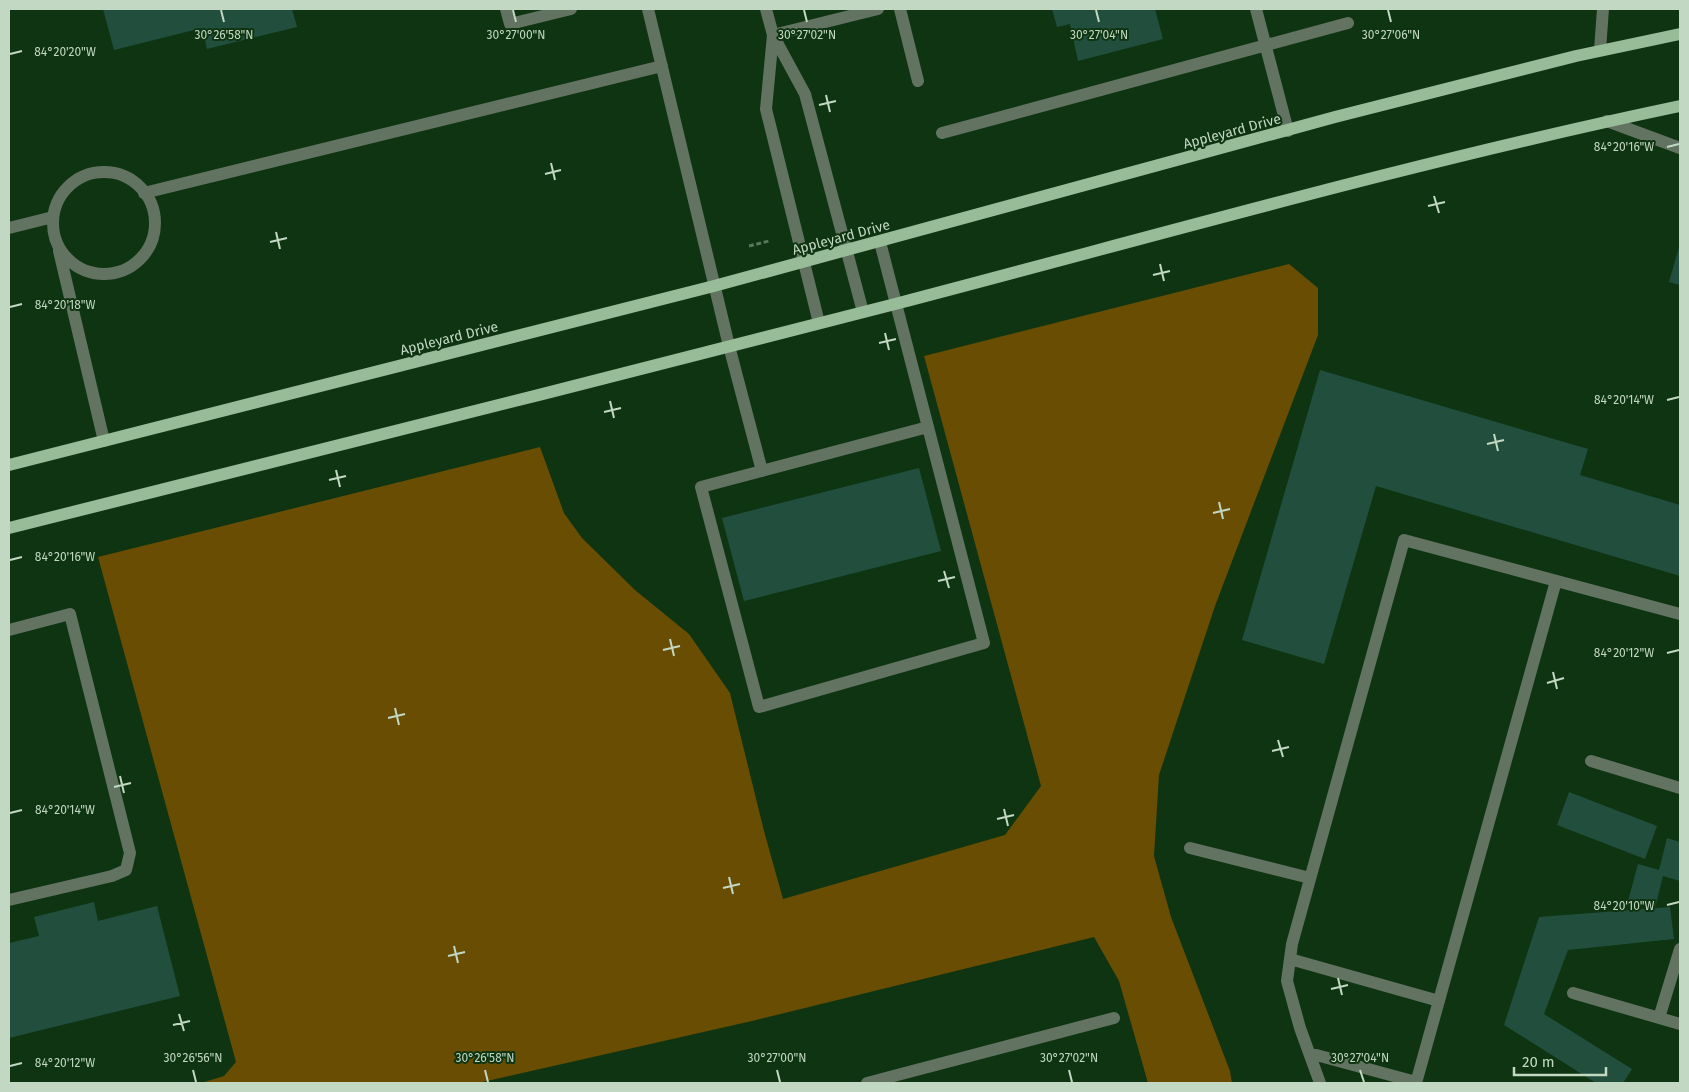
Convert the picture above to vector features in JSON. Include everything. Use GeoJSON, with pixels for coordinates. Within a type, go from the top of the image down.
{"type":"FeatureCollection","features":[{"type":"Feature","properties":{"kind":"main road","name":"Appleyard Drive"},"geometry":{"type":"LineString","coordinates":[[9,465],[714,286],[1335,117],[1600,50],[1680,34]]}},
{"type":"Feature","properties":{"kind":"main road"},"geometry":{"type":"LineString","coordinates":[[9,528],[896,304],[1204,221],[1607,121],[1680,106]]}},
{"type":"Feature","properties":{"kind":"street"},"geometry":{"type":"LineString","coordinates":[[506,9],[510,24],[571,9]]}},
{"type":"Feature","properties":{"kind":"street"},"geometry":{"type":"LineString","coordinates":[[648,9],[714,286],[762,471]]}},
{"type":"Feature","properties":{"kind":"street"},"geometry":{"type":"LineString","coordinates":[[766,9],[773,35],[805,94],[863,312]]}},
{"type":"Feature","properties":{"kind":"street"},"geometry":{"type":"LineString","coordinates":[[773,35],[878,9]]}},
{"type":"Feature","properties":{"kind":"street"},"geometry":{"type":"LineString","coordinates":[[900,9],[918,81]]}},
{"type":"Feature","properties":{"kind":"street"},"geometry":{"type":"LineString","coordinates":[[1256,9],[1288,131]]}},
{"type":"Feature","properties":{"kind":"street"},"geometry":{"type":"LineString","coordinates":[[1600,50],[1603,9]]}},
{"type":"Feature","properties":{"kind":"street"},"geometry":{"type":"LineString","coordinates":[[942,133],[1348,22]]}},
{"type":"Feature","properties":{"kind":"street"},"geometry":{"type":"LineString","coordinates":[[773,35],[766,108],[819,323]]}},
{"type":"Feature","properties":{"kind":"street"},"geometry":{"type":"LineString","coordinates":[[144,193],[662,66]]}},
{"type":"Feature","properties":{"kind":"street"},"geometry":{"type":"LineString","coordinates":[[1607,121],[1680,148]]}},
{"type":"Feature","properties":{"kind":"street"},"geometry":{"type":"LineString","coordinates":[[57,244],[67,259],[81,270],[98,274],[118,273],[134,265],[146,252],[154,236],[155,218],[150,201],[140,186],[124,176],[107,172],[87,174],[72,183],[60,197],[53,216],[52,227],[104,441]]}},
{"type":"Feature","properties":{"kind":"street"},"geometry":{"type":"LineString","coordinates":[[9,228],[53,216]]}},
{"type":"Feature","properties":{"kind":"street"},"geometry":{"type":"LineString","coordinates":[[880,242],[896,304],[928,427],[984,643],[759,707],[701,487],[928,427]]}},
{"type":"Feature","properties":{"kind":"street"},"geometry":{"type":"LineString","coordinates":[[1320,1083],[1300,1028],[1287,981],[1292,944],[1404,540],[1680,614]]}},
{"type":"Feature","properties":{"kind":"street"},"geometry":{"type":"LineString","coordinates":[[1309,1053],[1416,1082],[1556,581]]}},
{"type":"Feature","properties":{"kind":"street"},"geometry":{"type":"LineString","coordinates":[[9,630],[70,614],[130,854],[126,870],[112,876],[9,900]]}},
{"type":"Feature","properties":{"kind":"street"},"geometry":{"type":"LineString","coordinates":[[1591,761],[1680,788]]}},
{"type":"Feature","properties":{"kind":"street"},"geometry":{"type":"LineString","coordinates":[[1190,848],[1310,878]]}},
{"type":"Feature","properties":{"kind":"street"},"geometry":{"type":"LineString","coordinates":[[1659,1018],[1680,949]]}},
{"type":"Feature","properties":{"kind":"street"},"geometry":{"type":"LineString","coordinates":[[1290,959],[1439,1001]]}},
{"type":"Feature","properties":{"kind":"street"},"geometry":{"type":"LineString","coordinates":[[1573,993],[1680,1024]]}},
{"type":"Feature","properties":{"kind":"street"},"geometry":{"type":"LineString","coordinates":[[867,1083],[1114,1018]]}},
{"type":"Feature","properties":{"kind":"path"},"geometry":{"type":"LineString","coordinates":[[749,246],[769,241]]}},
{"type":"Feature","properties":{"kind":"shaded area"},"geometry":{"type":"Polygon","coordinates":[[[1289,264],[1318,288],[1318,335],[1215,606],[1159,775],[1154,856],[1171,917],[1230,1071],[1232,1083],[1148,1083],[1119,981],[1094,937],[752,1021],[478,1083],[201,1083],[224,1076],[236,1062],[98,557],[540,447],[564,513],[582,538],[635,590],[689,634],[730,693],[783,899],[1005,835],[1041,786],[924,356],[1289,264]]]}},
{"type":"Feature","properties":{"kind":"building"},"geometry":{"type":"Polygon","coordinates":[[[103,9],[292,9],[297,27],[207,49],[202,28],[114,50],[103,9]]]}},
{"type":"Feature","properties":{"kind":"building"},"geometry":{"type":"Polygon","coordinates":[[[1052,9],[1155,9],[1163,39],[1078,61],[1070,24],[1057,27],[1052,9]]]}},
{"type":"Feature","properties":{"kind":"building"},"geometry":{"type":"Polygon","coordinates":[[[1680,244],[1680,285],[1669,282],[1680,244]]]}},
{"type":"Feature","properties":{"kind":"building"},"geometry":{"type":"Polygon","coordinates":[[[1320,370],[1588,449],[1580,475],[1680,505],[1680,576],[1376,486],[1324,664],[1242,640],[1320,370]]]}},
{"type":"Feature","properties":{"kind":"building"},"geometry":{"type":"Polygon","coordinates":[[[919,468],[941,551],[744,601],[722,518],[919,468]]]}},
{"type":"Feature","properties":{"kind":"building"},"geometry":{"type":"Polygon","coordinates":[[[1569,792],[1657,826],[1645,859],[1557,825],[1569,792]]]}},
{"type":"Feature","properties":{"kind":"building"},"geometry":{"type":"Polygon","coordinates":[[[1667,838],[1680,842],[1680,881],[1663,876],[1655,908],[1628,901],[1638,864],[1659,870],[1667,838]]]}},
{"type":"Feature","properties":{"kind":"building"},"geometry":{"type":"Polygon","coordinates":[[[94,902],[98,921],[157,906],[180,996],[9,1038],[9,943],[39,936],[34,917],[94,902]]]}},
{"type":"Feature","properties":{"kind":"building"},"geometry":{"type":"Polygon","coordinates":[[[1670,907],[1674,939],[1568,950],[1544,1014],[1632,1069],[1623,1083],[1596,1083],[1504,1025],[1539,917],[1670,907]]]}}]}
